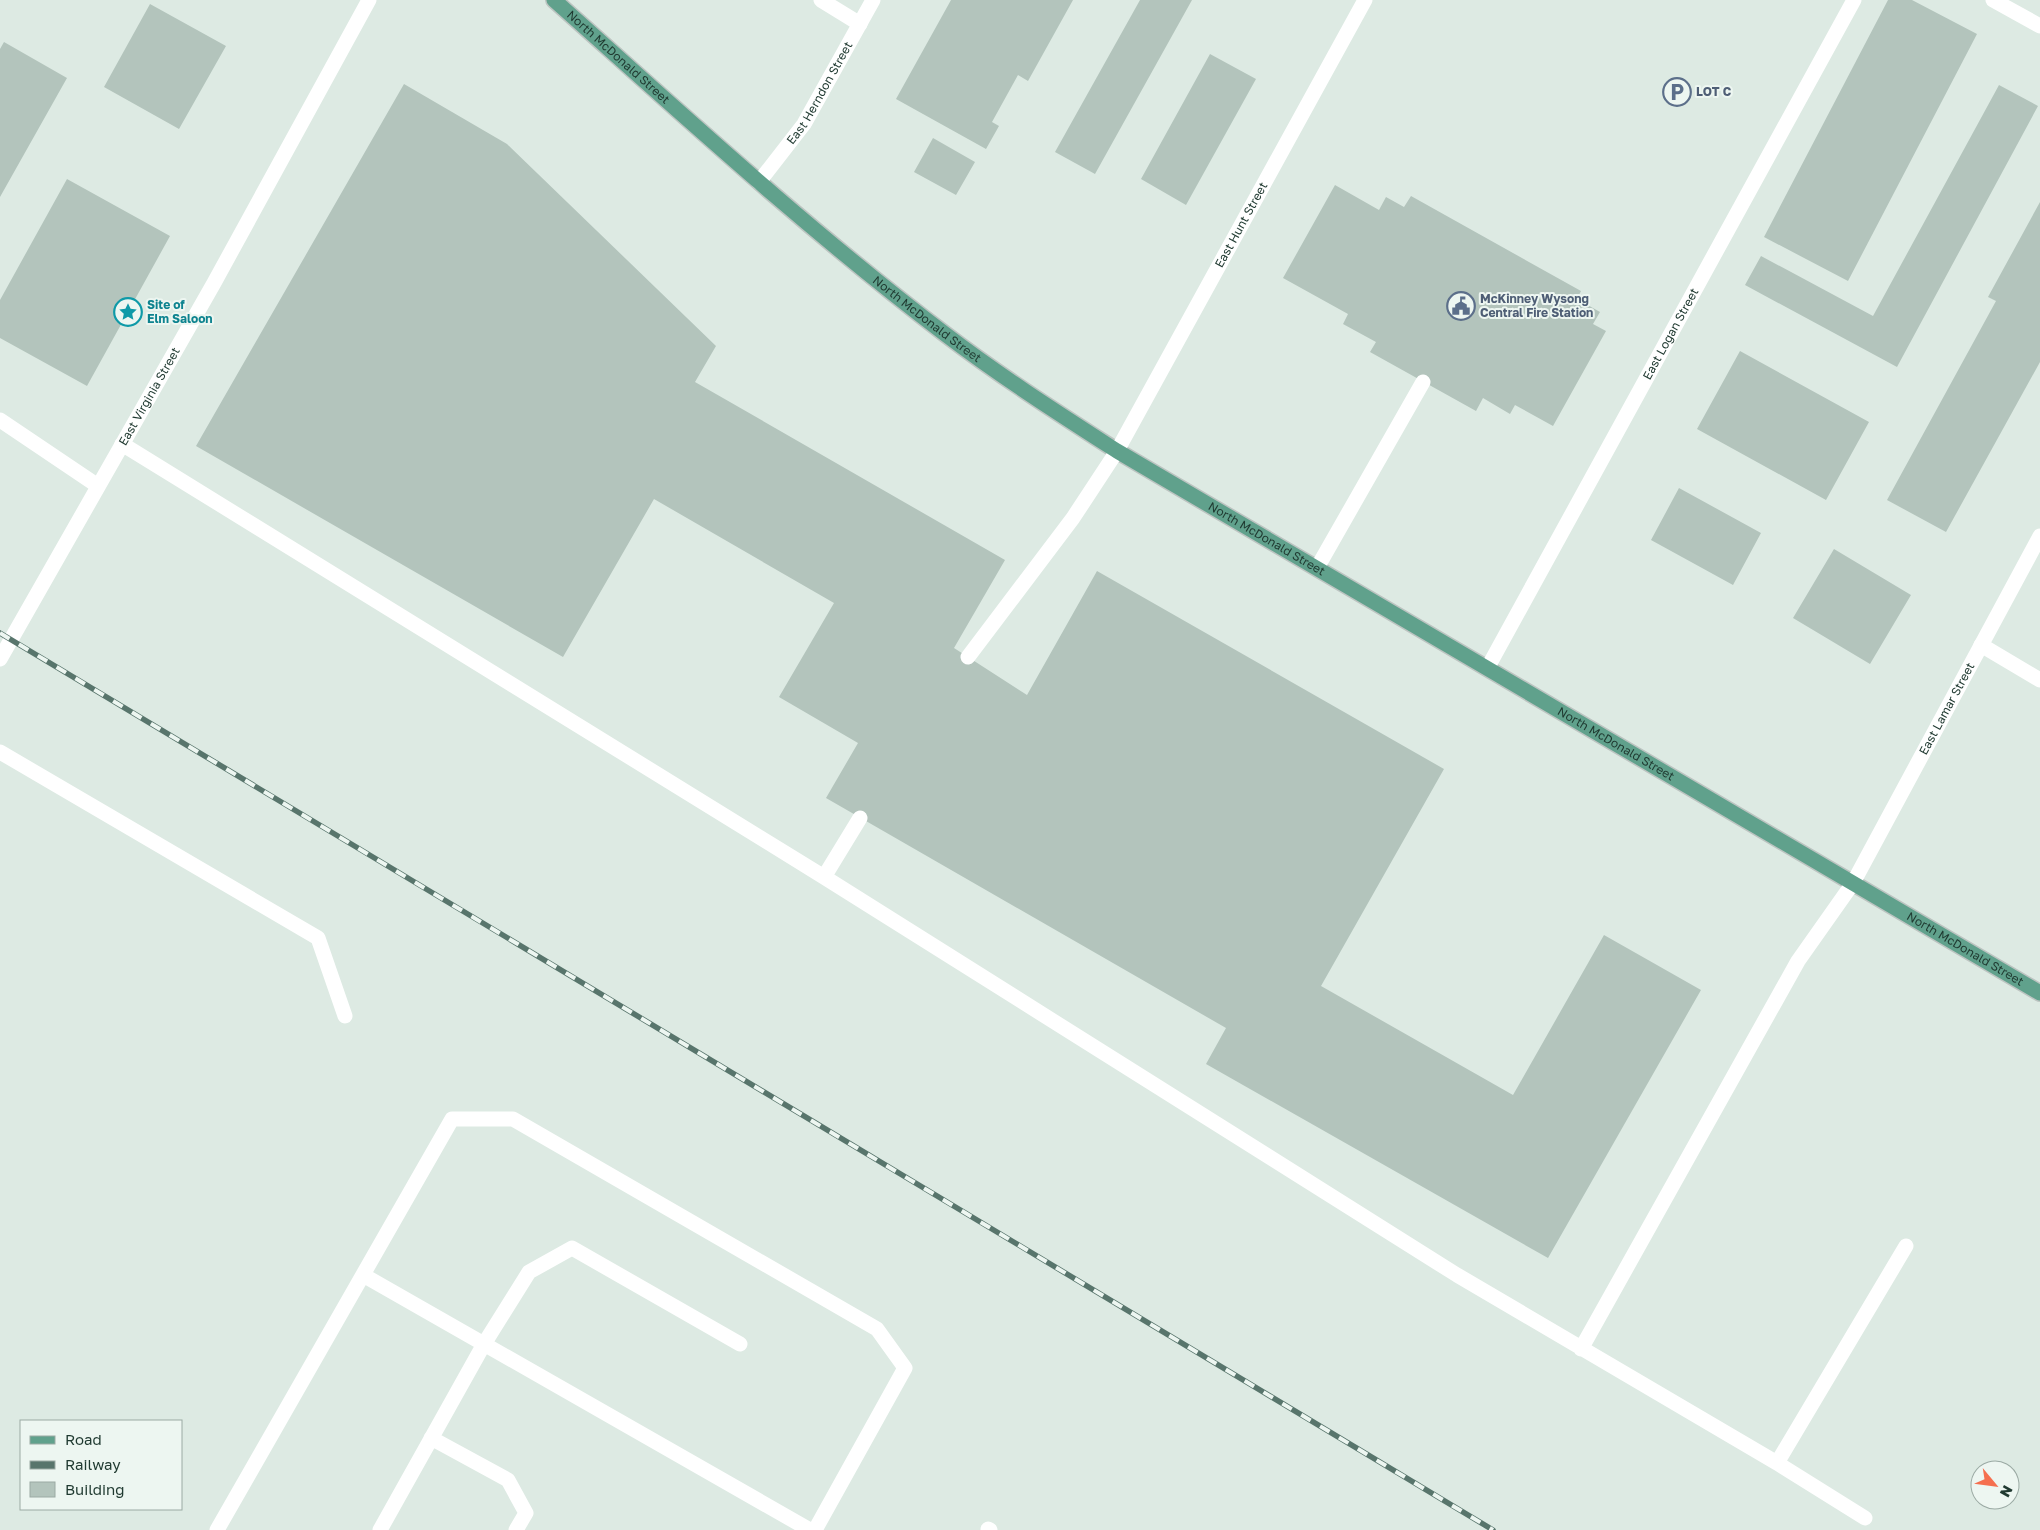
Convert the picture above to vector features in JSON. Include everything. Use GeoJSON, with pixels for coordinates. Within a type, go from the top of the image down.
{"type":"FeatureCollection","features":[{"type":"Feature","properties":{"kind":"main road","name":"North McDonald Street"},"geometry":{"type":"LineString","coordinates":[[554,0],[759,182],[882,285],[997,372],[1117,451],[1488,667],[2040,993]]}},
{"type":"Feature","properties":{"kind":"street"},"geometry":{"type":"LineString","coordinates":[[821,0],[860,24]]}},
{"type":"Feature","properties":{"kind":"street","name":"East Herndon Street"},"geometry":{"type":"LineString","coordinates":[[759,182],[804,124],[874,0]]}},
{"type":"Feature","properties":{"kind":"street","name":"East Hunt Street"},"geometry":{"type":"LineString","coordinates":[[968,657],[1073,518],[1117,451],[1365,0]]}},
{"type":"Feature","properties":{"kind":"street","name":"East Logan Street"},"geometry":{"type":"LineString","coordinates":[[1488,667],[1854,0]]}},
{"type":"Feature","properties":{"kind":"street"},"geometry":{"type":"LineString","coordinates":[[1993,0],[2040,26]]}},
{"type":"Feature","properties":{"kind":"street","name":"East Virginia Street"},"geometry":{"type":"LineString","coordinates":[[0,659],[214,283],[364,2]]}},
{"type":"Feature","properties":{"kind":"street"},"geometry":{"type":"LineString","coordinates":[[1317,568],[1423,382]]}},
{"type":"Feature","properties":{"kind":"street"},"geometry":{"type":"LineString","coordinates":[[0,420],[98,486]]}},
{"type":"Feature","properties":{"kind":"street"},"geometry":{"type":"LineString","coordinates":[[122,444],[824,877],[1449,1270],[1777,1463],[1865,1518]]}},
{"type":"Feature","properties":{"kind":"street","name":"East Lamar Street"},"geometry":{"type":"LineString","coordinates":[[1581,1349],[1798,961],[1853,883],[2040,536]]}},
{"type":"Feature","properties":{"kind":"street"},"geometry":{"type":"LineString","coordinates":[[1981,645],[2040,680]]}},
{"type":"Feature","properties":{"kind":"street"},"geometry":{"type":"LineString","coordinates":[[0,752],[318,938],[345,1016]]}},
{"type":"Feature","properties":{"kind":"street"},"geometry":{"type":"LineString","coordinates":[[824,877],[860,818]]}},
{"type":"Feature","properties":{"kind":"street"},"geometry":{"type":"LineString","coordinates":[[217,1530],[452,1119],[513,1119],[877,1329],[905,1368],[815,1530]]}},
{"type":"Feature","properties":{"kind":"street"},"geometry":{"type":"LineString","coordinates":[[1777,1463],[1906,1246]]}},
{"type":"Feature","properties":{"kind":"street"},"geometry":{"type":"LineString","coordinates":[[380,1530],[484,1344],[529,1272],[572,1248],[740,1344]]}},
{"type":"Feature","properties":{"kind":"street"},"geometry":{"type":"LineString","coordinates":[[363,1274],[810,1530]]}},
{"type":"Feature","properties":{"kind":"street"},"geometry":{"type":"LineString","coordinates":[[431,1438],[508,1480],[526,1513],[516,1530]]}},
{"type":"Feature","properties":{"kind":"building"},"geometry":{"type":"Polygon","coordinates":[[[951,0],[1073,0],[1028,81],[1018,75],[992,122],[999,126],[986,149],[896,99],[951,0]]]}},
{"type":"Feature","properties":{"kind":"building"},"geometry":{"type":"Polygon","coordinates":[[[1140,0],[1192,0],[1095,174],[1055,152],[1140,0]]]}},
{"type":"Feature","properties":{"kind":"building"},"geometry":{"type":"Polygon","coordinates":[[[1888,0],[1912,0],[1977,34],[1848,281],[1764,237],[1888,0]]]}},
{"type":"Feature","properties":{"kind":"building"},"geometry":{"type":"Polygon","coordinates":[[[150,4],[226,46],[179,129],[104,87],[150,4]]]}},
{"type":"Feature","properties":{"kind":"building"},"geometry":{"type":"Polygon","coordinates":[[[4,42],[67,78],[0,197],[0,49],[4,42]]]}},
{"type":"Feature","properties":{"kind":"building"},"geometry":{"type":"Polygon","coordinates":[[[1210,54],[1256,79],[1186,205],[1141,179],[1210,54]]]}},
{"type":"Feature","properties":{"kind":"building"},"geometry":{"type":"Polygon","coordinates":[[[404,84],[507,144],[716,346],[695,382],[1005,560],[954,648],[1027,695],[1097,571],[1444,769],[1321,986],[1513,1095],[1604,935],[1701,990],[1548,1258],[1206,1064],[1226,1028],[826,798],[858,743],[779,697],[834,603],[654,499],[563,657],[196,446],[404,84]]]}},
{"type":"Feature","properties":{"kind":"building"},"geometry":{"type":"Polygon","coordinates":[[[1999,85],[2038,106],[1897,367],[1745,285],[1761,256],[1873,316],[1999,85]]]}},
{"type":"Feature","properties":{"kind":"building"},"geometry":{"type":"Polygon","coordinates":[[[933,138],[975,162],[956,195],[914,172],[933,138]]]}},
{"type":"Feature","properties":{"kind":"building"},"geometry":{"type":"Polygon","coordinates":[[[67,179],[170,236],[87,386],[0,338],[0,300],[67,179]]]}},
{"type":"Feature","properties":{"kind":"building","name":"McKinney Wysong Central Fire Station"},"geometry":{"type":"Polygon","coordinates":[[[1335,185],[1379,210],[1386,197],[1404,207],[1411,196],[1581,291],[1577,299],[1600,312],[1593,324],[1606,331],[1553,426],[1515,405],[1510,414],[1483,398],[1476,411],[1370,352],[1376,342],[1343,324],[1348,314],[1283,278],[1335,185]]]}},
{"type":"Feature","properties":{"kind":"building"},"geometry":{"type":"Polygon","coordinates":[[[2040,202],[2040,362],[1946,532],[1887,500],[1996,301],[1988,297],[2040,202]]]}},
{"type":"Feature","properties":{"kind":"building"},"geometry":{"type":"Polygon","coordinates":[[[1740,351],[1869,422],[1826,500],[1697,429],[1740,351]]]}},
{"type":"Feature","properties":{"kind":"building"},"geometry":{"type":"Polygon","coordinates":[[[1679,488],[1761,533],[1733,585],[1651,540],[1679,488]]]}},
{"type":"Feature","properties":{"kind":"building"},"geometry":{"type":"Polygon","coordinates":[[[1834,549],[1911,595],[1870,664],[1793,618],[1834,549]]]}},
{"type":"Feature","properties":{"kind":"railway"},"geometry":{"type":"LineString","coordinates":[[0,633],[1493,1530]]}},
{"type":"Feature","properties":{"kind":"place","name":"LOT C"},"geometry":{"type":"Point","coordinates":[1677,92]}},
{"type":"Feature","properties":{"kind":"place","name":"McKinney Wysong Central Fire Station"},"geometry":{"type":"Point","coordinates":[1461,306]}},
{"type":"Feature","properties":{"kind":"place","name":"Site of Elm Saloon"},"geometry":{"type":"Point","coordinates":[128,312]}}]}
